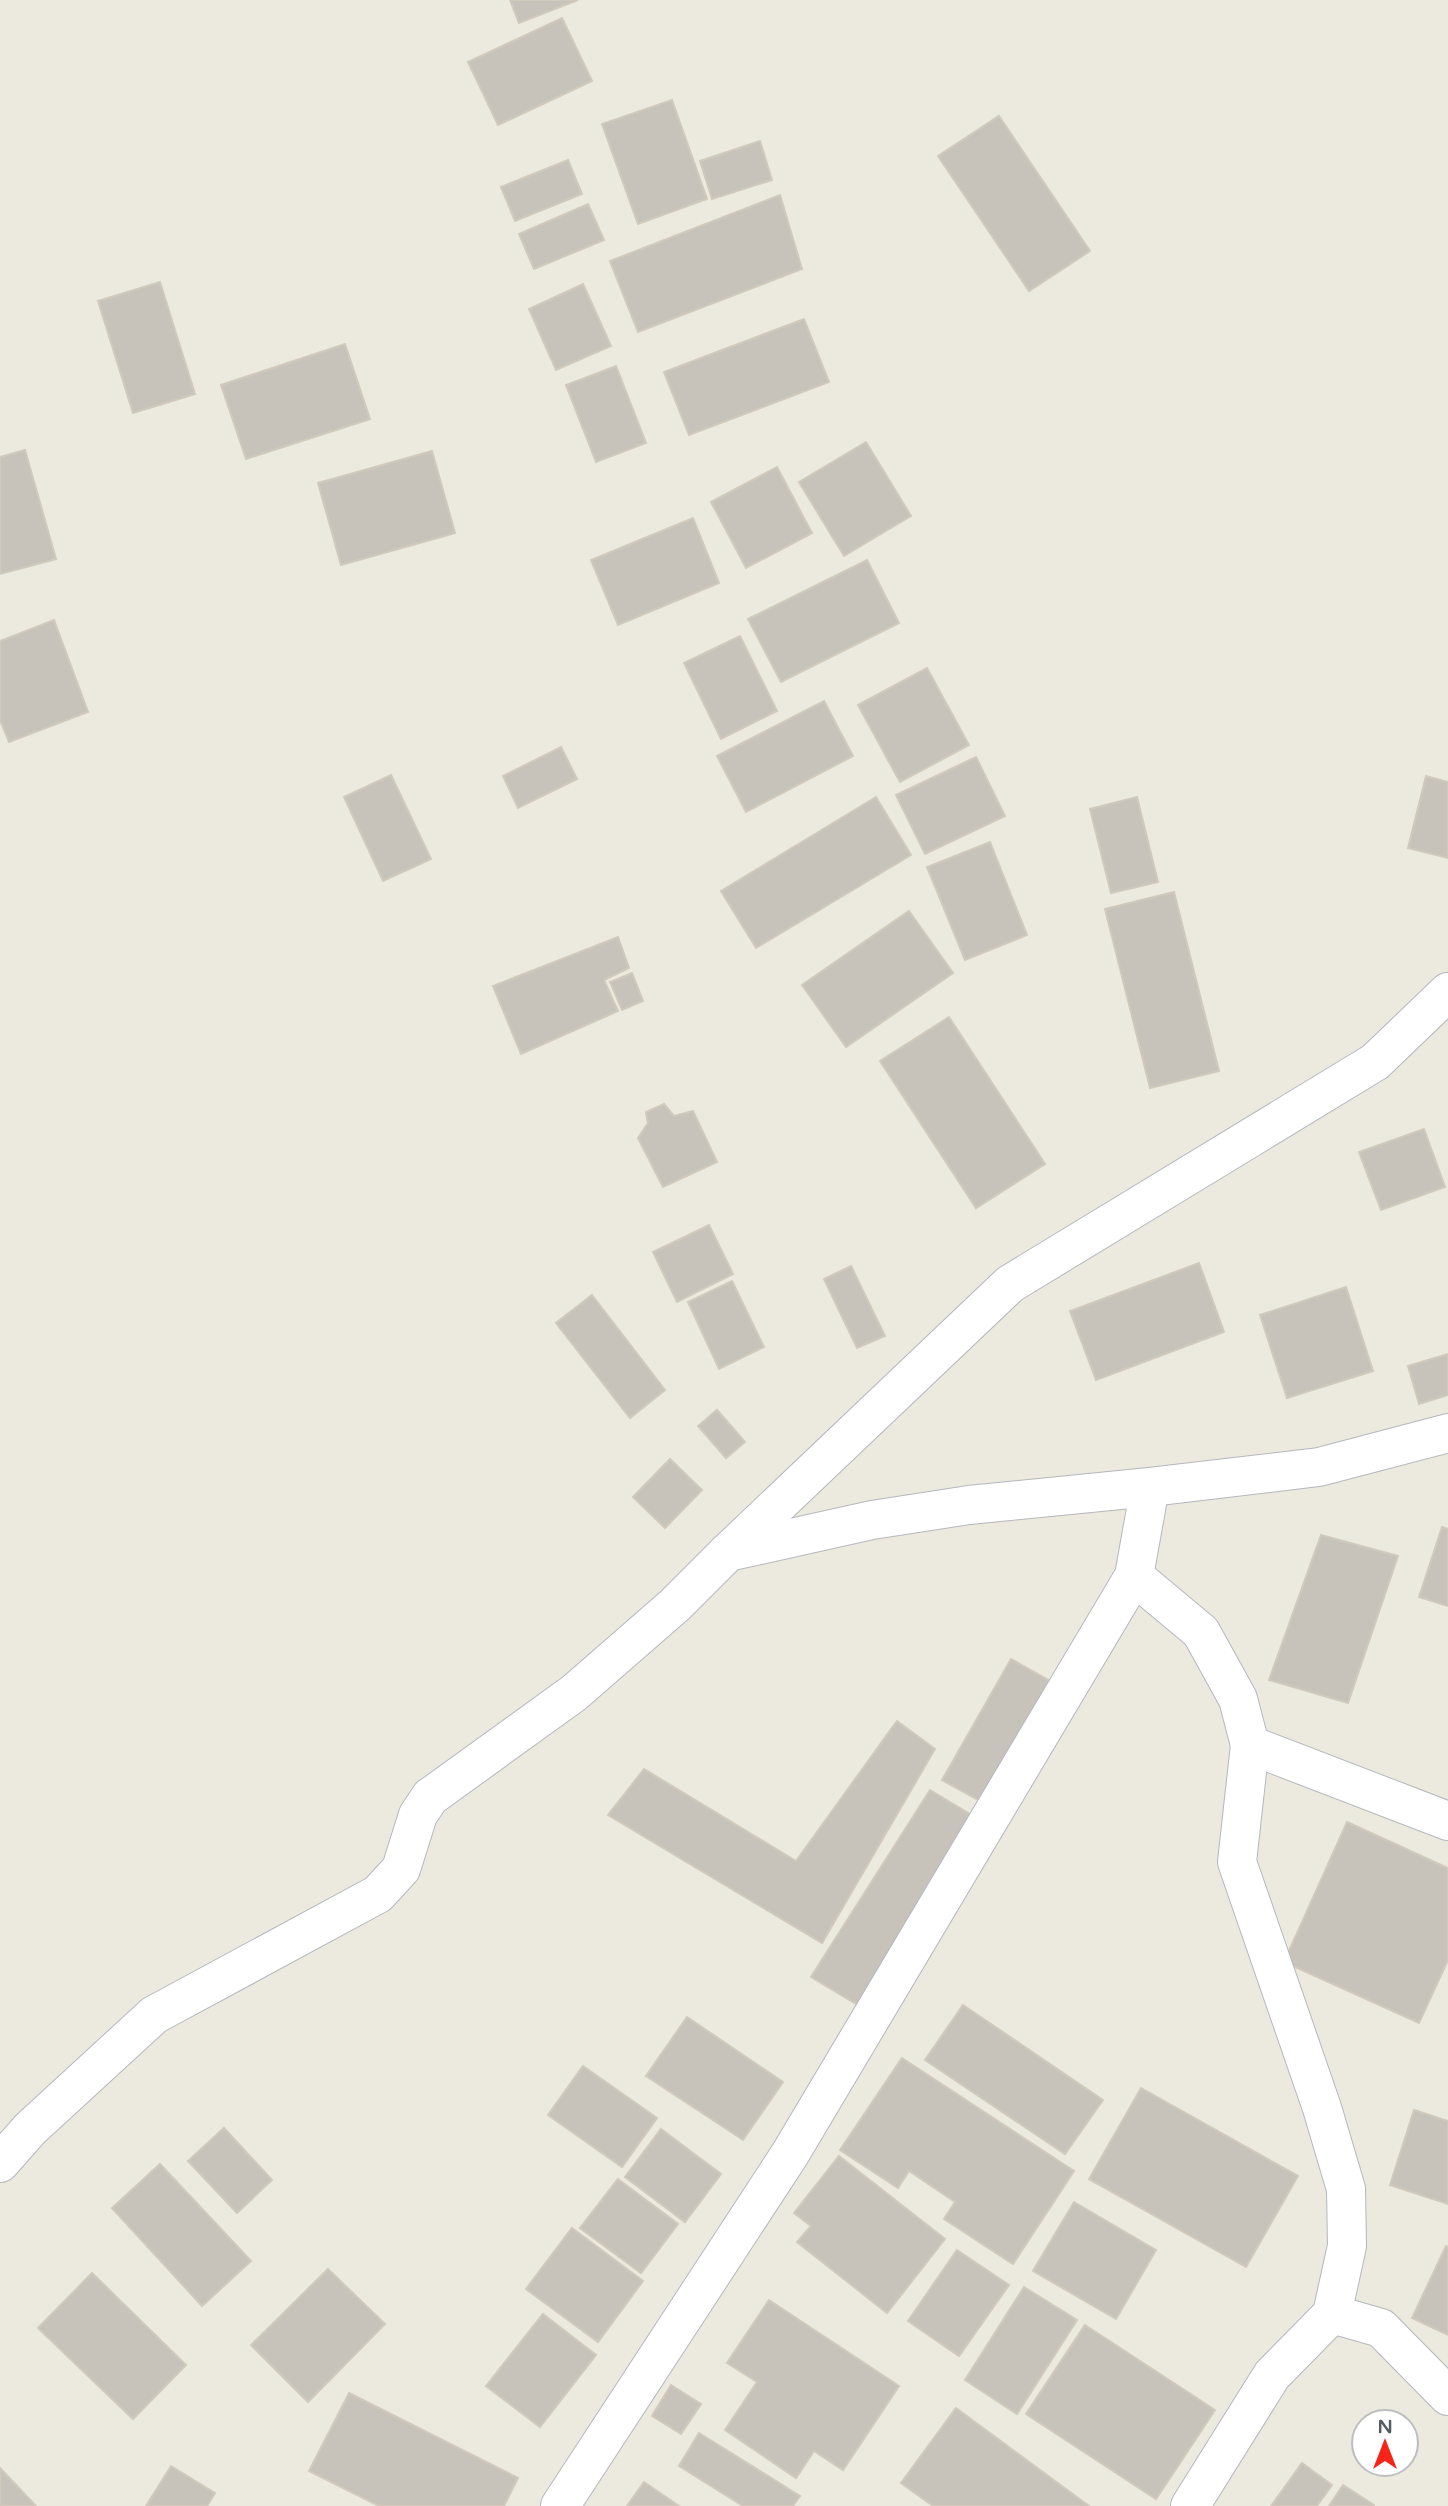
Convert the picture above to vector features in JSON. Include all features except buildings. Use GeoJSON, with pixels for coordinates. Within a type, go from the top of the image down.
{"type":"FeatureCollection","features":[{"type":"Feature","properties":{"kind":"street"},"geometry":{"type":"LineString","coordinates":[[0,2163],[30,2129],[154,2015],[378,1894],[401,1869],[418,1815],[430,1797],[574,1693],[675,1605],[1010,1283],[1375,1062],[1448,992]]}},
{"type":"Feature","properties":{"kind":"street"},"geometry":{"type":"LineString","coordinates":[[728,1552],[872,1520],[957,1507],[1319,1467],[1448,1433]]}},
{"type":"Feature","properties":{"kind":"street"},"geometry":{"type":"LineString","coordinates":[[560,2506],[790,2154],[1134,1576],[1150,1487]]}},
{"type":"Feature","properties":{"kind":"street"},"geometry":{"type":"LineString","coordinates":[[1134,1576],[1201,1632],[1238,1699],[1251,1745],[1237,1862],[1322,2108],[1346,2189],[1347,2246],[1332,2314],[1272,2375],[1190,2506]]}},
{"type":"Feature","properties":{"kind":"street"},"geometry":{"type":"LineString","coordinates":[[1251,1745],[1448,1821]]}},
{"type":"Feature","properties":{"kind":"street"},"geometry":{"type":"LineString","coordinates":[[1332,2314],[1381,2328],[1448,2396]]}}]}
